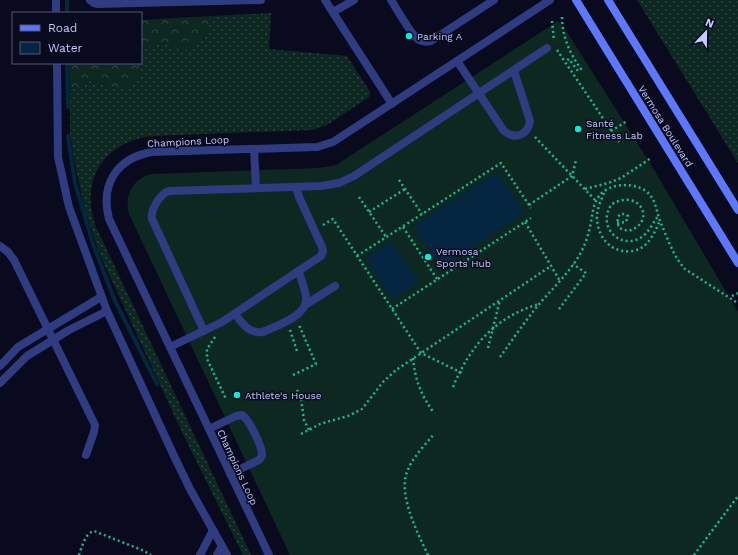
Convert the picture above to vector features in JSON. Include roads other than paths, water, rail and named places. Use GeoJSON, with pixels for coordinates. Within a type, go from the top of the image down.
{"type":"FeatureCollection","features":[{"type":"Feature","properties":{"kind":"main road","name":"Vermosa Boulevard"},"geometry":{"type":"LineString","coordinates":[[576,0],[738,263]]}},
{"type":"Feature","properties":{"kind":"main road","name":"Vermosa Boulevard"},"geometry":{"type":"LineString","coordinates":[[608,0],[738,210]]}},
{"type":"Feature","properties":{"kind":"street"},"geometry":{"type":"LineString","coordinates":[[56,0],[56,12]]}},
{"type":"Feature","properties":{"kind":"street"},"geometry":{"type":"LineString","coordinates":[[90,0],[94,4],[97,4],[261,0]]}},
{"type":"Feature","properties":{"kind":"street"},"geometry":{"type":"LineString","coordinates":[[325,0],[392,104]]}},
{"type":"Feature","properties":{"kind":"street"},"geometry":{"type":"LineString","coordinates":[[333,12],[354,0]]}},
{"type":"Feature","properties":{"kind":"street"},"geometry":{"type":"LineString","coordinates":[[391,0],[416,38],[423,42],[427,42],[431,41],[494,0]]}},
{"type":"Feature","properties":{"kind":"street","name":"Champions Loop"},"geometry":{"type":"LineString","coordinates":[[269,555],[109,218],[106,199],[107,189],[111,179],[123,163],[132,157],[152,152],[317,147],[325,145],[339,138],[392,104],[550,0]]}},
{"type":"Feature","properties":{"kind":"street"},"geometry":{"type":"LineString","coordinates":[[204,331],[152,219],[151,213],[162,195],[169,191],[330,186],[346,180],[547,48]]}},
{"type":"Feature","properties":{"kind":"street"},"geometry":{"type":"LineString","coordinates":[[456,61],[504,131],[512,136],[524,133],[530,125],[514,70]]}},
{"type":"Feature","properties":{"kind":"street"},"geometry":{"type":"LineString","coordinates":[[57,64],[58,157],[69,207],[107,311],[174,456],[227,555]]}},
{"type":"Feature","properties":{"kind":"street"},"geometry":{"type":"LineString","coordinates":[[254,149],[256,188]]}},
{"type":"Feature","properties":{"kind":"street"},"geometry":{"type":"LineString","coordinates":[[170,347],[235,314],[319,258],[322,254],[322,247],[299,197],[296,187]]}},
{"type":"Feature","properties":{"kind":"street"},"geometry":{"type":"LineString","coordinates":[[0,246],[8,252],[14,260],[95,425],[86,455]]}},
{"type":"Feature","properties":{"kind":"street"},"geometry":{"type":"LineString","coordinates":[[235,314],[249,330],[258,333],[295,316],[303,309],[306,300],[299,272]]}},
{"type":"Feature","properties":{"kind":"street"},"geometry":{"type":"LineString","coordinates":[[305,305],[335,286]]}},
{"type":"Feature","properties":{"kind":"street"},"geometry":{"type":"LineString","coordinates":[[0,366],[18,347],[101,296]]}},
{"type":"Feature","properties":{"kind":"street"},"geometry":{"type":"LineString","coordinates":[[0,383],[27,356],[69,330],[107,311]]}},
{"type":"Feature","properties":{"kind":"street"},"geometry":{"type":"LineString","coordinates":[[209,429],[236,416],[242,415],[247,419],[262,450],[262,456],[259,460],[230,474]]}},
{"type":"Feature","properties":{"kind":"street"},"geometry":{"type":"LineString","coordinates":[[200,555],[213,530]]}},
{"type":"Feature","properties":{"kind":"street"},"geometry":{"type":"LineString","coordinates":[[217,555],[222,546]]}},
{"type":"Feature","properties":{"kind":"water"},"geometry":{"type":"Polygon","coordinates":[[[497,172],[524,213],[441,268],[413,226],[497,172]]]}},
{"type":"Feature","properties":{"kind":"water"},"geometry":{"type":"Polygon","coordinates":[[[391,241],[419,282],[392,299],[365,258],[391,241]]]}},
{"type":"Feature","properties":{"kind":"waterway"},"geometry":{"type":"LineString","coordinates":[[67,0],[67,12]]}},
{"type":"Feature","properties":{"kind":"waterway"},"geometry":{"type":"LineString","coordinates":[[67,64],[68,107]]}},
{"type":"Feature","properties":{"kind":"waterway"},"geometry":{"type":"LineString","coordinates":[[68,136],[75,183],[93,244],[115,301],[157,384]]}},
{"type":"Feature","properties":{"kind":"place","name":"Parking A"},"geometry":{"type":"Point","coordinates":[409,36]}},
{"type":"Feature","properties":{"kind":"place","name":"Santé Fitness Lab"},"geometry":{"type":"Point","coordinates":[578,129]}},
{"type":"Feature","properties":{"kind":"place","name":"Vermosa Sports Hub"},"geometry":{"type":"Point","coordinates":[428,257]}},
{"type":"Feature","properties":{"kind":"place","name":"Athlete's House"},"geometry":{"type":"Point","coordinates":[237,395]}}]}
